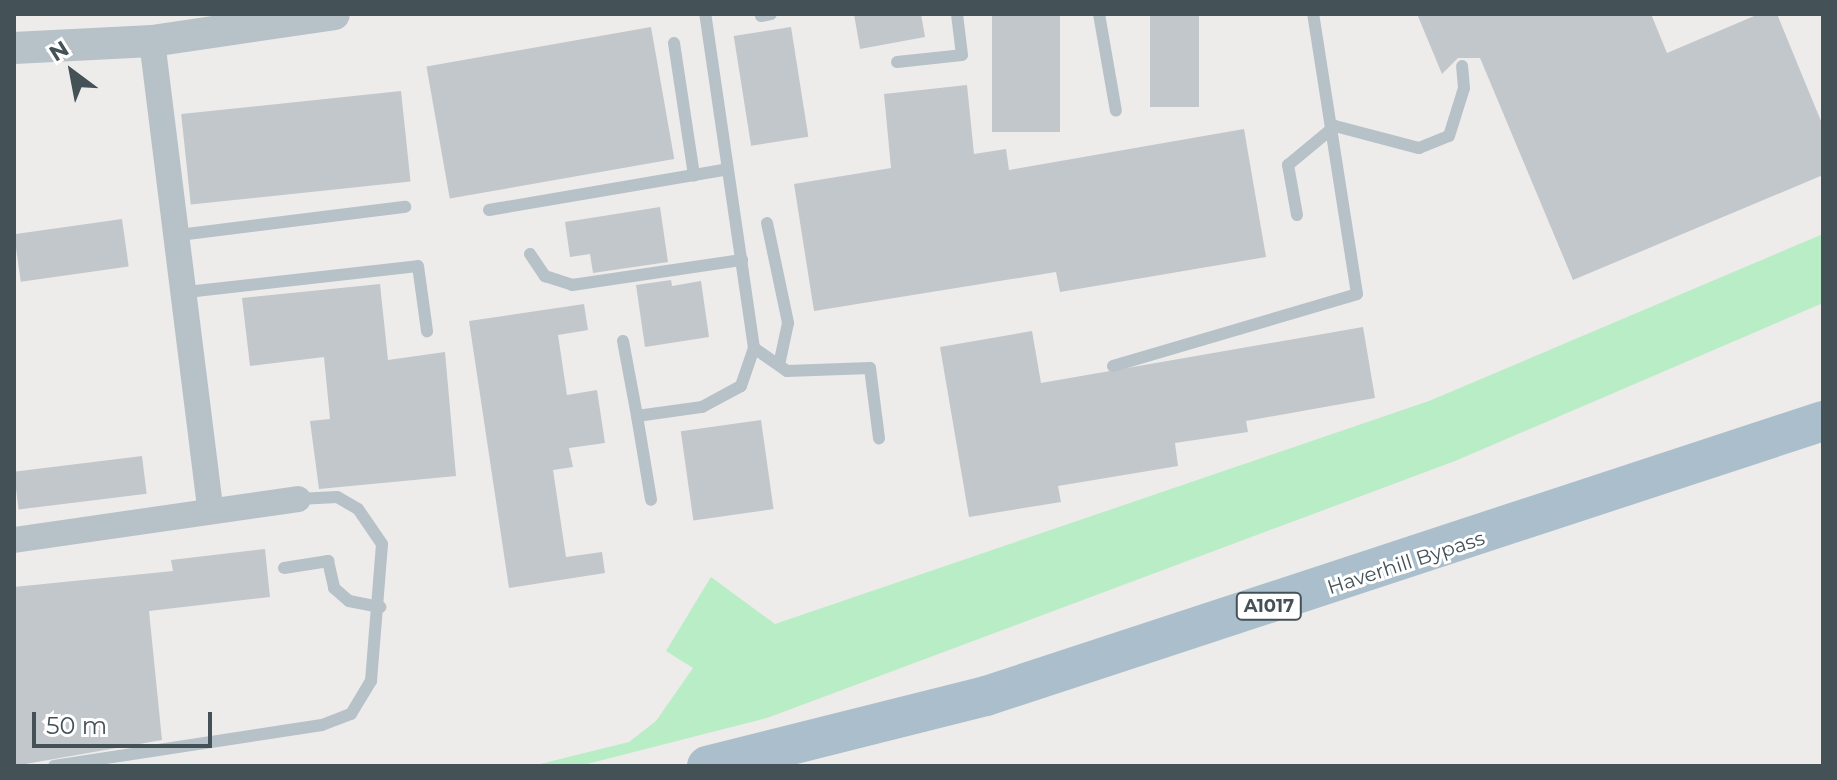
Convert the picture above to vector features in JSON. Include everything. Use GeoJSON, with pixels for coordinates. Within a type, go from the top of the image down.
{"type":"FeatureCollection","features":[{"type":"Feature","properties":{"kind":"main road","name":"Haverhill Bypass"},"geometry":{"type":"LineString","coordinates":[[707,766],[1001,692],[1823,421]]}},
{"type":"Feature","properties":{"kind":"street"},"geometry":{"type":"LineString","coordinates":[[14,48],[152,41],[289,18],[334,14]]}},
{"type":"Feature","properties":{"kind":"street"},"geometry":{"type":"LineString","coordinates":[[152,41],[187,292],[210,509]]}},
{"type":"Feature","properties":{"kind":"street"},"geometry":{"type":"LineString","coordinates":[[14,540],[210,509],[298,499]]}},
{"type":"Feature","properties":{"kind":"lane"},"geometry":{"type":"LineString","coordinates":[[637,416],[702,407],[741,386],[754,348],[705,14]]}},
{"type":"Feature","properties":{"kind":"lane"},"geometry":{"type":"LineString","coordinates":[[897,62],[962,55],[957,14]]}},
{"type":"Feature","properties":{"kind":"lane"},"geometry":{"type":"LineString","coordinates":[[1099,14],[1116,111]]}},
{"type":"Feature","properties":{"kind":"lane"},"geometry":{"type":"LineString","coordinates":[[1113,366],[1357,294],[1335,126],[1313,14]]}},
{"type":"Feature","properties":{"kind":"lane"},"geometry":{"type":"LineString","coordinates":[[674,43],[694,175]]}},
{"type":"Feature","properties":{"kind":"lane"},"geometry":{"type":"LineString","coordinates":[[1335,126],[1419,148],[1449,136],[1464,88],[1462,66]]}},
{"type":"Feature","properties":{"kind":"lane"},"geometry":{"type":"LineString","coordinates":[[1297,215],[1288,165],[1335,126]]}},
{"type":"Feature","properties":{"kind":"lane"},"geometry":{"type":"LineString","coordinates":[[489,210],[728,169]]}},
{"type":"Feature","properties":{"kind":"lane"},"geometry":{"type":"LineString","coordinates":[[179,235],[405,207]]}},
{"type":"Feature","properties":{"kind":"lane"},"geometry":{"type":"LineString","coordinates":[[767,223],[788,323],[779,365]]}},
{"type":"Feature","properties":{"kind":"lane"},"geometry":{"type":"LineString","coordinates":[[530,254],[545,276],[572,285],[742,260]]}},
{"type":"Feature","properties":{"kind":"lane"},"geometry":{"type":"LineString","coordinates":[[187,292],[418,266],[427,331]]}},
{"type":"Feature","properties":{"kind":"lane"},"geometry":{"type":"LineString","coordinates":[[623,341],[651,500]]}},
{"type":"Feature","properties":{"kind":"lane"},"geometry":{"type":"LineString","coordinates":[[754,348],[779,365],[836,374],[870,368],[879,438]]}},
{"type":"Feature","properties":{"kind":"lane"},"geometry":{"type":"LineString","coordinates":[[54,766],[308,728],[351,714],[371,681],[380,607],[382,544],[372,524],[337,497],[298,499]]}},
{"type":"Feature","properties":{"kind":"lane"},"geometry":{"type":"LineString","coordinates":[[284,568],[328,561],[334,588],[349,601],[380,607]]}},
{"type":"Feature","properties":{"kind":"green space"},"geometry":{"type":"Polygon","coordinates":[[[1823,234],[1823,303],[1455,461],[767,718],[579,766],[532,766],[629,742],[656,721],[693,668],[666,651],[711,577],[775,624],[1429,401],[1823,234]]]}},
{"type":"Feature","properties":{"kind":"building"},"geometry":{"type":"Polygon","coordinates":[[[854,14],[921,14],[925,37],[860,49],[854,14]]]}},
{"type":"Feature","properties":{"kind":"building"},"geometry":{"type":"Polygon","coordinates":[[[992,14],[1060,14],[1060,132],[992,132],[992,14]]]}},
{"type":"Feature","properties":{"kind":"building"},"geometry":{"type":"Polygon","coordinates":[[[1150,14],[1199,14],[1199,107],[1150,107],[1150,14]]]}},
{"type":"Feature","properties":{"kind":"building"},"geometry":{"type":"Polygon","coordinates":[[[1417,14],[1651,14],[1667,53],[1759,14],[1777,14],[1823,126],[1823,175],[1573,280],[1480,58],[1458,58],[1442,74],[1417,14]]]}},
{"type":"Feature","properties":{"kind":"building"},"geometry":{"type":"Polygon","coordinates":[[[651,27],[674,159],[450,199],[426,67],[651,27]]]}},
{"type":"Feature","properties":{"kind":"building"},"geometry":{"type":"Polygon","coordinates":[[[791,27],[808,137],[751,146],[734,36],[791,27]]]}},
{"type":"Feature","properties":{"kind":"building"},"geometry":{"type":"Polygon","coordinates":[[[967,85],[974,154],[1006,149],[1009,170],[1244,129],[1266,257],[1060,292],[1056,272],[814,311],[794,184],[891,168],[884,94],[967,85]]]}},
{"type":"Feature","properties":{"kind":"building"},"geometry":{"type":"Polygon","coordinates":[[[401,91],[411,182],[191,205],[181,114],[401,91]]]}},
{"type":"Feature","properties":{"kind":"building"},"geometry":{"type":"Polygon","coordinates":[[[660,207],[668,262],[593,273],[590,254],[570,257],[565,222],[660,207]]]}},
{"type":"Feature","properties":{"kind":"building"},"geometry":{"type":"Polygon","coordinates":[[[122,219],[129,267],[21,282],[14,234],[122,219]]]}},
{"type":"Feature","properties":{"kind":"building"},"geometry":{"type":"Polygon","coordinates":[[[671,280],[672,286],[701,281],[709,337],[645,347],[636,285],[671,280]]]}},
{"type":"Feature","properties":{"kind":"building"},"geometry":{"type":"Polygon","coordinates":[[[380,284],[388,360],[445,352],[456,476],[319,489],[310,421],[330,419],[324,357],[250,366],[242,298],[380,284]]]}},
{"type":"Feature","properties":{"kind":"building"},"geometry":{"type":"Polygon","coordinates":[[[584,304],[588,330],[558,335],[567,395],[597,390],[605,443],[569,448],[573,467],[553,470],[566,557],[602,552],[605,573],[509,588],[469,321],[584,304]]]}},
{"type":"Feature","properties":{"kind":"building"},"geometry":{"type":"Polygon","coordinates":[[[1363,327],[1375,398],[1246,421],[1248,432],[1175,443],[1178,466],[1058,486],[1061,502],[969,517],[940,347],[1032,331],[1041,383],[1363,327]]]}},
{"type":"Feature","properties":{"kind":"building"},"geometry":{"type":"Polygon","coordinates":[[[761,420],[774,509],[693,520],[681,431],[761,420]]]}},
{"type":"Feature","properties":{"kind":"building"},"geometry":{"type":"Polygon","coordinates":[[[142,456],[147,494],[19,509],[14,472],[142,456]]]}},
{"type":"Feature","properties":{"kind":"building"},"geometry":{"type":"Polygon","coordinates":[[[265,549],[270,597],[149,611],[162,740],[14,766],[14,587],[173,571],[171,560],[265,549]]]}}]}
